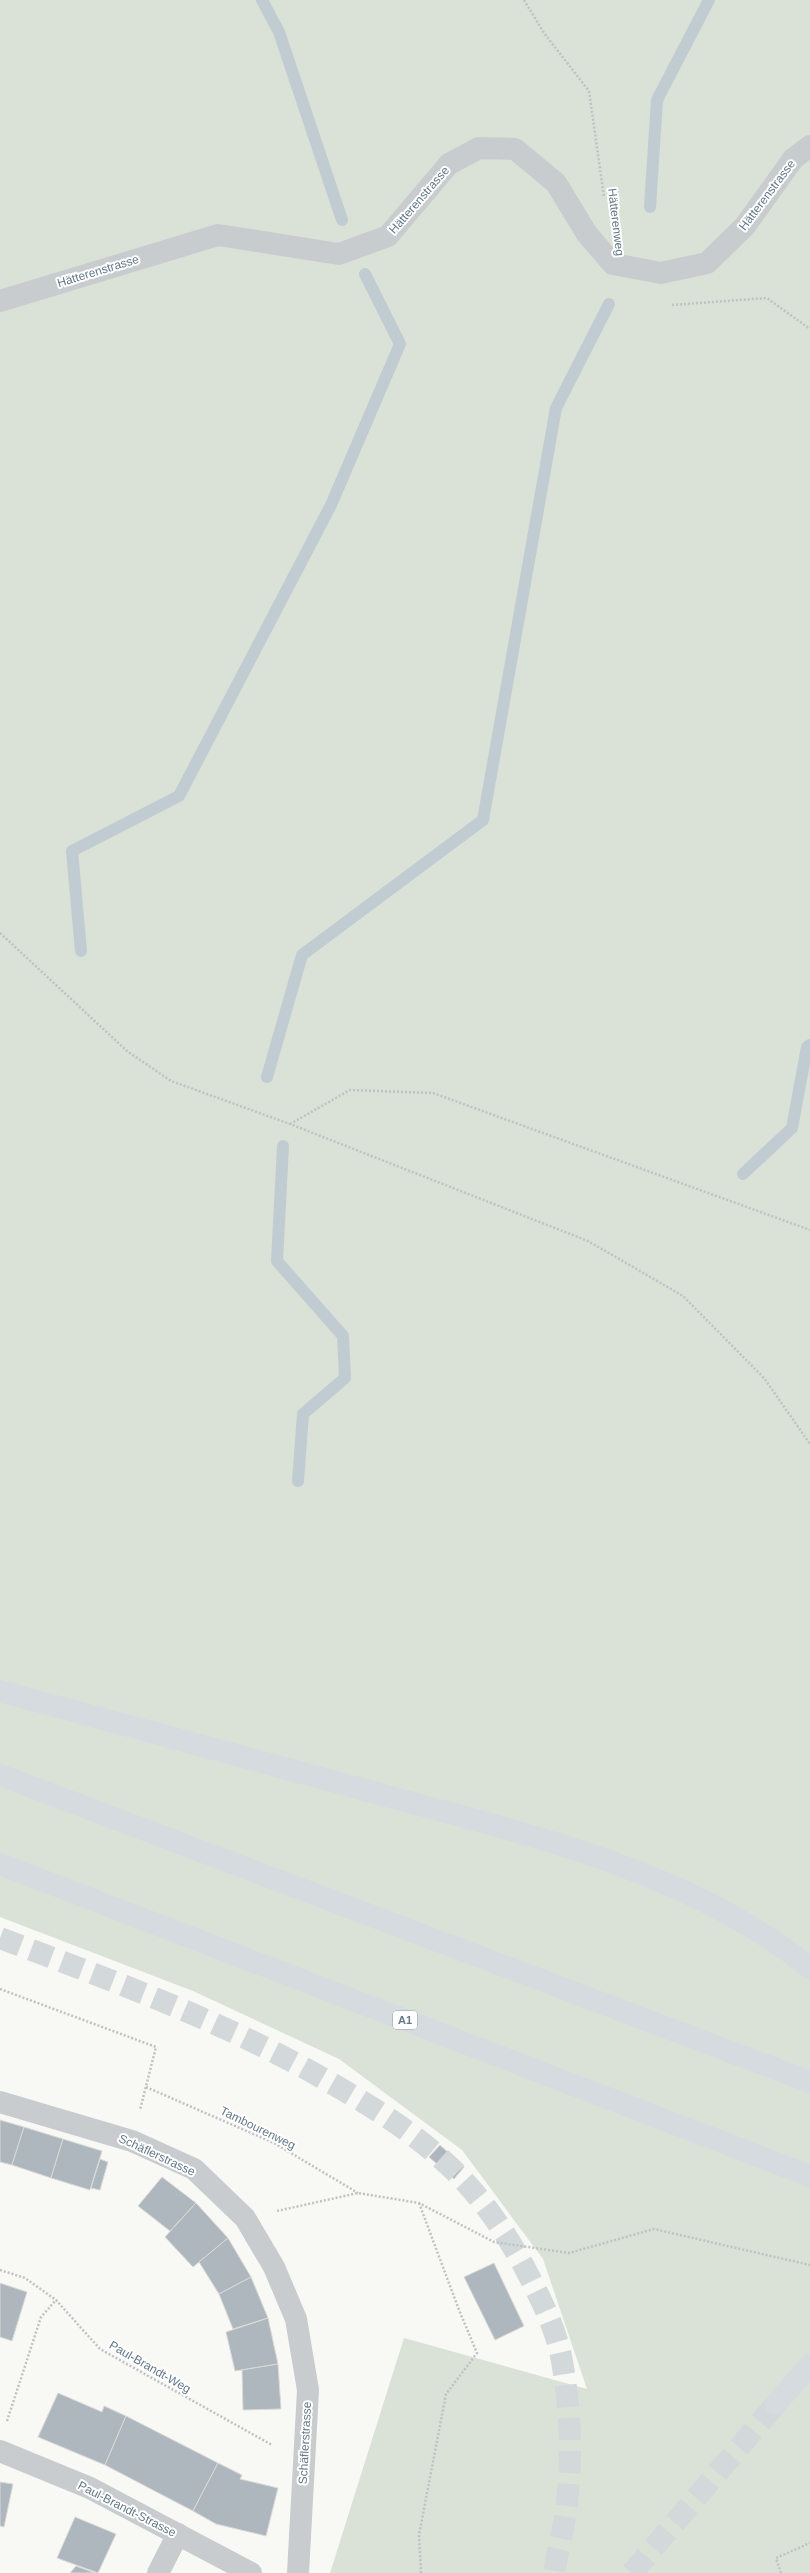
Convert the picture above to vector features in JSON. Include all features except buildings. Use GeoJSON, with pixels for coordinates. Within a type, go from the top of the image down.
{"type":"FeatureCollection","features":[{"type":"Feature","properties":{"kind":"highway"},"geometry":{"type":"LineString","coordinates":[[0,1690],[537,1838],[594,1857],[643,1875],[724,1912],[762,1934],[810,1968]]}},
{"type":"Feature","properties":{"kind":"highway"},"geometry":{"type":"LineString","coordinates":[[0,1775],[810,2082]]}},
{"type":"Feature","properties":{"kind":"highway","name":"A1"},"geometry":{"type":"LineString","coordinates":[[0,1864],[810,2176]]}},
{"type":"Feature","properties":{"kind":"highway"},"geometry":{"type":"LineString","coordinates":[[776,2404],[810,2365]]}},
{"type":"Feature","properties":{"kind":"street","name":"Hätterenstrasse"},"geometry":{"type":"LineString","coordinates":[[0,301],[218,235],[339,254],[388,236],[449,164],[479,148],[515,149],[556,183],[587,234],[613,264],[661,273],[707,263],[745,226],[793,159],[810,146]]}},
{"type":"Feature","properties":{"kind":"street","name":"Schäflerstrasse"},"geometry":{"type":"LineString","coordinates":[[0,2102],[132,2141],[194,2169],[245,2218],[274,2267],[296,2319],[308,2390],[298,2573]]}},
{"type":"Feature","properties":{"kind":"street","name":"Paul-Brandt-Strasse"},"geometry":{"type":"LineString","coordinates":[[0,2451],[90,2488],[251,2573]]}},
{"type":"Feature","properties":{"kind":"street"},"geometry":{"type":"LineString","coordinates":[[158,2573],[178,2534]]}},
{"type":"Feature","properties":{"kind":"path","name":"Hätterenweg"},"geometry":{"type":"LineString","coordinates":[[524,0],[544,33],[589,91],[605,204]]}},
{"type":"Feature","properties":{"kind":"path"},"geometry":{"type":"LineString","coordinates":[[664,305],[679,306],[767,298],[810,329]]}},
{"type":"Feature","properties":{"kind":"path"},"geometry":{"type":"LineString","coordinates":[[0,933],[127,1051],[171,1081],[290,1124],[588,1241],[683,1296],[764,1378],[810,1444]]}},
{"type":"Feature","properties":{"kind":"path"},"geometry":{"type":"LineString","coordinates":[[290,1124],[350,1090],[433,1093],[810,1230]]}},
{"type":"Feature","properties":{"kind":"path"},"geometry":{"type":"LineString","coordinates":[[0,1989],[156,2047],[132,2141]]}},
{"type":"Feature","properties":{"kind":"path","name":"Tambourenweg"},"geometry":{"type":"LineString","coordinates":[[146,2086],[274,2142],[358,2193]]}},
{"type":"Feature","properties":{"kind":"path"},"geometry":{"type":"LineString","coordinates":[[245,2218],[358,2193],[419,2203],[494,2242],[569,2253],[654,2229],[810,2265]]}},
{"type":"Feature","properties":{"kind":"path"},"geometry":{"type":"LineString","coordinates":[[419,2203],[459,2310],[477,2352],[446,2394],[419,2535],[421,2573]]}},
{"type":"Feature","properties":{"kind":"path","name":"Paul-Brandt-Weg"},"geometry":{"type":"LineString","coordinates":[[0,2270],[25,2278],[56,2300],[100,2349],[198,2405],[305,2462]]}},
{"type":"Feature","properties":{"kind":"path"},"geometry":{"type":"LineString","coordinates":[[5,2429],[42,2317],[56,2300]]}},
{"type":"Feature","properties":{"kind":"path"},"geometry":{"type":"LineString","coordinates":[[780,2573],[776,2558],[810,2543]]}},
{"type":"Feature","properties":{"kind":"shaded area"},"geometry":{"type":"Polygon","coordinates":[[[0,0],[810,0],[810,2573],[330,2573],[404,2338],[587,2389],[543,2259],[462,2150],[339,2059],[193,1991],[0,1917],[0,0]]]}},
{"type":"Feature","properties":{"kind":"waterway"},"geometry":{"type":"LineString","coordinates":[[262,0],[279,32],[342,220]]}},
{"type":"Feature","properties":{"kind":"waterway"},"geometry":{"type":"LineString","coordinates":[[650,207],[657,100],[709,0]]}},
{"type":"Feature","properties":{"kind":"waterway"},"geometry":{"type":"LineString","coordinates":[[81,951],[72,851],[179,796],[331,505],[400,344],[365,274]]}},
{"type":"Feature","properties":{"kind":"waterway"},"geometry":{"type":"LineString","coordinates":[[267,1077],[302,955],[483,820],[556,408],[609,304]]}},
{"type":"Feature","properties":{"kind":"waterway"},"geometry":{"type":"LineString","coordinates":[[743,1174],[792,1128],[807,1047],[810,1045]]}},
{"type":"Feature","properties":{"kind":"waterway"},"geometry":{"type":"LineString","coordinates":[[283,1146],[277,1261],[343,1336],[345,1378],[303,1414],[298,1481]]}},
{"type":"Feature","properties":{"kind":"tunnel"},"geometry":{"type":"LineString","coordinates":[[0,1938],[85,1970],[168,2004],[210,2022],[291,2061],[362,2101],[407,2131],[435,2153],[472,2190],[513,2246],[548,2315],[561,2356],[569,2416],[570,2456],[568,2497],[554,2573]]}},
{"type":"Feature","properties":{"kind":"tunnel"},"geometry":{"type":"LineString","coordinates":[[632,2573],[776,2404]]}}]}
